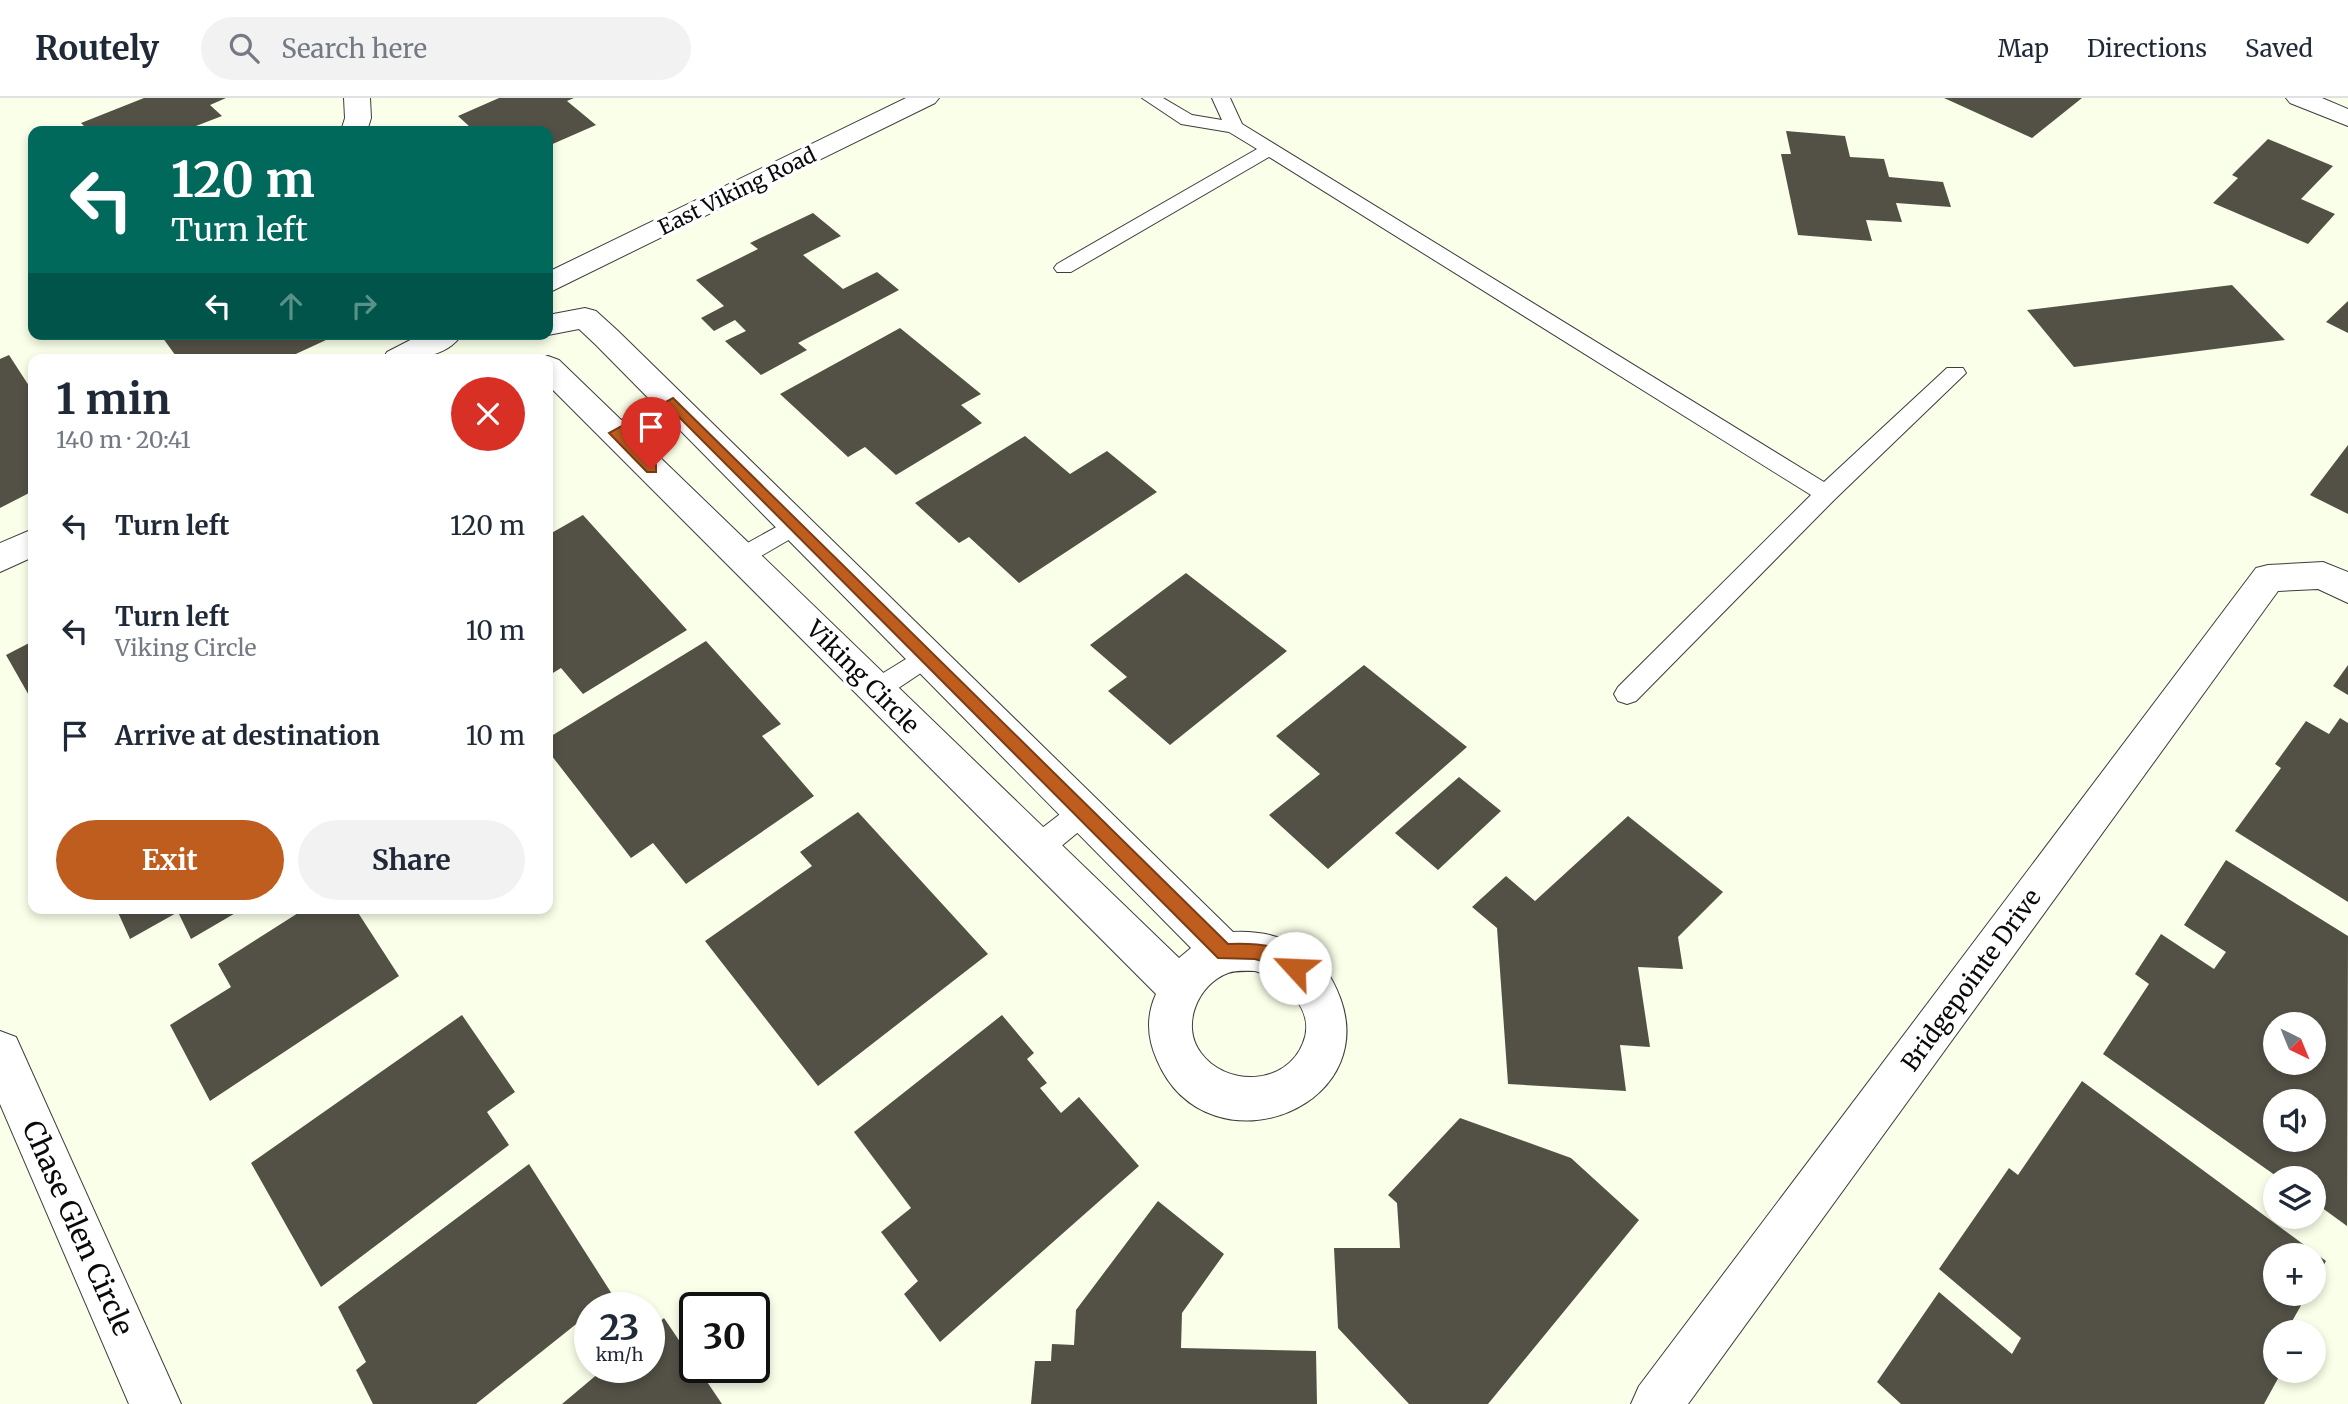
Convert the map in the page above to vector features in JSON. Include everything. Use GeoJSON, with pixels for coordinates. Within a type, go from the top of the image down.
{"type":"FeatureCollection","features":[{"type":"Feature","properties":{"kind":"street"},"geometry":{"type":"LineString","coordinates":[[356,126],[357,98]]}},
{"type":"Feature","properties":{"kind":"street","name":"East Viking Road"},"geometry":{"type":"LineString","coordinates":[[553,282],[926,98]]}},
{"type":"Feature","properties":{"kind":"street"},"geometry":{"type":"LineString","coordinates":[[2299,98],[2348,118]]}},
{"type":"Feature","properties":{"kind":"street"},"geometry":{"type":"LineString","coordinates":[[553,324],[585,317],[1225,953]]}},
{"type":"Feature","properties":{"kind":"street"},"geometry":{"type":"LineString","coordinates":[[408,354],[435,340]]}},
{"type":"Feature","properties":{"kind":"street"},"geometry":{"type":"LineString","coordinates":[[533,340],[528,349],[534,354]]}},
{"type":"Feature","properties":{"kind":"street","name":"Viking Circle"},"geometry":{"type":"LineString","coordinates":[[553,372],[1180,987]]}},
{"type":"Feature","properties":{"kind":"street"},"geometry":{"type":"LineString","coordinates":[[0,559],[28,545]]}},
{"type":"Feature","properties":{"kind":"street","name":"Bridgepointe Drive"},"geometry":{"type":"LineString","coordinates":[[1657,1404],[2268,578],[2323,575],[2348,589]]}},
{"type":"Feature","properties":{"kind":"street"},"geometry":{"type":"LineString","coordinates":[[1255,951],[1283,959],[1307,977],[1323,1003],[1327,1032],[1319,1060],[1300,1083],[1272,1098],[1240,1100],[1210,1090],[1186,1070],[1172,1043],[1170,1014],[1180,987],[1199,966],[1225,953],[1255,951]]}},
{"type":"Feature","properties":{"kind":"street","name":"Chase Glen Circle"},"geometry":{"type":"LineString","coordinates":[[0,1052],[155,1404]]}},
{"type":"Feature","properties":{"kind":"lane"},"geometry":{"type":"LineString","coordinates":[[1151,98],[1186,120],[1234,127],[1826,494]]}},
{"type":"Feature","properties":{"kind":"lane"},"geometry":{"type":"LineString","coordinates":[[1221,98],[1234,127]]}},
{"type":"Feature","properties":{"kind":"lane"},"geometry":{"type":"LineString","coordinates":[[1064,268],[1268,150]]}},
{"type":"Feature","properties":{"kind":"lane"},"geometry":{"type":"LineString","coordinates":[[1627,694],[1826,494],[1955,373]]}},
{"type":"Feature","properties":{"kind":"lane"},"geometry":{"type":"LineString","coordinates":[[615,433],[673,403]]}},
{"type":"Feature","properties":{"kind":"lane"},"geometry":{"type":"LineString","coordinates":[[741,557],[796,525]]}},
{"type":"Feature","properties":{"kind":"lane"},"geometry":{"type":"LineString","coordinates":[[876,690],[926,656]]}},
{"type":"Feature","properties":{"kind":"lane"},"geometry":{"type":"LineString","coordinates":[[1038,848],[1083,812]]}},
{"type":"Feature","properties":{"kind":"building"},"geometry":{"type":"Polygon","coordinates":[[[144,98],[226,98],[210,105],[222,116],[196,126],[84,126],[81,123],[144,98]]]}},
{"type":"Feature","properties":{"kind":"building"},"geometry":{"type":"Polygon","coordinates":[[[499,98],[574,98],[567,101],[596,125],[553,144],[553,126],[469,126],[458,116],[499,98]]]}},
{"type":"Feature","properties":{"kind":"building"},"geometry":{"type":"Polygon","coordinates":[[[1944,98],[2082,98],[2032,138],[1944,98]]]}},
{"type":"Feature","properties":{"kind":"building"},"geometry":{"type":"Polygon","coordinates":[[[1786,131],[1845,136],[1850,157],[1884,159],[1889,177],[1943,182],[1951,207],[1896,203],[1902,222],[1866,220],[1872,241],[1798,235],[1781,154],[1791,154],[1786,131]]]}},
{"type":"Feature","properties":{"kind":"building"},"geometry":{"type":"Polygon","coordinates":[[[2268,139],[2333,166],[2301,199],[2335,214],[2308,244],[2213,203],[2238,178],[2232,175],[2268,139]]]}},
{"type":"Feature","properties":{"kind":"building"},"geometry":{"type":"Polygon","coordinates":[[[813,213],[841,236],[803,255],[843,289],[877,272],[899,290],[798,343],[807,350],[761,375],[725,341],[746,331],[735,320],[714,331],[701,318],[724,306],[696,280],[758,249],[750,243],[813,213]]]}},
{"type":"Feature","properties":{"kind":"building"},"geometry":{"type":"Polygon","coordinates":[[[2232,285],[2285,340],[2074,367],[2027,310],[2232,285]]]}},
{"type":"Feature","properties":{"kind":"building"},"geometry":{"type":"Polygon","coordinates":[[[2348,301],[2348,333],[2326,322],[2348,301]]]}},
{"type":"Feature","properties":{"kind":"building"},"geometry":{"type":"Polygon","coordinates":[[[900,328],[981,394],[961,405],[982,423],[896,475],[865,447],[848,457],[780,394],[900,328]]]}},
{"type":"Feature","properties":{"kind":"building"},"geometry":{"type":"Polygon","coordinates":[[[164,340],[326,340],[296,354],[174,354],[164,340]]]}},
{"type":"Feature","properties":{"kind":"building"},"geometry":{"type":"Polygon","coordinates":[[[9,355],[28,384],[28,494],[0,508],[0,359],[9,355]]]}},
{"type":"Feature","properties":{"kind":"building"},"geometry":{"type":"Polygon","coordinates":[[[1025,436],[1070,474],[1107,451],[1157,492],[1019,583],[969,537],[959,543],[915,503],[1025,436]]]}},
{"type":"Feature","properties":{"kind":"building"},"geometry":{"type":"Polygon","coordinates":[[[2348,445],[2348,514],[2310,495],[2348,445]]]}},
{"type":"Feature","properties":{"kind":"building"},"geometry":{"type":"Polygon","coordinates":[[[583,515],[687,630],[583,694],[561,668],[553,673],[553,532],[583,515]]]}},
{"type":"Feature","properties":{"kind":"building"},"geometry":{"type":"Polygon","coordinates":[[[1186,573],[1287,651],[1170,745],[1108,691],[1127,677],[1090,645],[1186,573]]]}},
{"type":"Feature","properties":{"kind":"building"},"geometry":{"type":"Polygon","coordinates":[[[706,641],[781,724],[762,736],[814,796],[686,884],[653,843],[631,858],[553,757],[553,735],[706,641]]]}},
{"type":"Feature","properties":{"kind":"building"},"geometry":{"type":"Polygon","coordinates":[[[28,644],[28,694],[6,655],[28,644]]]}},
{"type":"Feature","properties":{"kind":"building"},"geometry":{"type":"Polygon","coordinates":[[[1364,665],[1467,747],[1328,869],[1269,815],[1320,774],[1276,736],[1364,665]]]}},
{"type":"Feature","properties":{"kind":"building"},"geometry":{"type":"Polygon","coordinates":[[[2348,665],[2348,695],[2333,686],[2348,665]]]}},
{"type":"Feature","properties":{"kind":"building"},"geometry":{"type":"Polygon","coordinates":[[[2340,718],[2348,723],[2348,902],[2235,831],[2281,768],[2275,764],[2306,721],[2329,734],[2340,718]]]}},
{"type":"Feature","properties":{"kind":"building"},"geometry":{"type":"Polygon","coordinates":[[[1459,777],[1501,811],[1438,870],[1395,833],[1459,777]]]}},
{"type":"Feature","properties":{"kind":"building"},"geometry":{"type":"Polygon","coordinates":[[[858,812],[988,954],[818,1086],[705,941],[812,866],[800,852],[858,812]]]}},
{"type":"Feature","properties":{"kind":"building"},"geometry":{"type":"Polygon","coordinates":[[[1628,816],[1723,892],[1678,937],[1683,969],[1638,967],[1650,1047],[1620,1045],[1626,1091],[1508,1084],[1497,928],[1472,907],[1506,876],[1535,901],[1628,816]]]}},
{"type":"Feature","properties":{"kind":"building"},"geometry":{"type":"Polygon","coordinates":[[[2226,860],[2348,936],[2347,1226],[2326,1211],[2326,1166],[2263,1167],[2103,1054],[2149,984],[2135,974],[2161,934],[2214,969],[2226,952],[2184,925],[2226,860]]]}},
{"type":"Feature","properties":{"kind":"building"},"geometry":{"type":"Polygon","coordinates":[[[119,914],[174,914],[130,939],[119,914]]]}},
{"type":"Feature","properties":{"kind":"building"},"geometry":{"type":"Polygon","coordinates":[[[179,914],[234,914],[191,939],[179,914]]]}},
{"type":"Feature","properties":{"kind":"building"},"geometry":{"type":"Polygon","coordinates":[[[297,914],[359,914],[399,976],[210,1101],[170,1025],[231,987],[218,964],[297,914]]]}},
{"type":"Feature","properties":{"kind":"building"},"geometry":{"type":"Polygon","coordinates":[[[462,1015],[515,1092],[487,1112],[509,1145],[321,1287],[251,1163],[462,1015]]]}},
{"type":"Feature","properties":{"kind":"building"},"geometry":{"type":"Polygon","coordinates":[[[1002,1015],[1034,1053],[1027,1059],[1047,1083],[1040,1088],[1061,1113],[1079,1097],[1139,1166],[940,1342],[904,1294],[918,1281],[881,1232],[911,1208],[854,1132],[1002,1015]]]}},
{"type":"Feature","properties":{"kind":"building"},"geometry":{"type":"Polygon","coordinates":[[[2082,1081],[2263,1215],[2263,1229],[2283,1229],[2302,1243],[2263,1243],[2263,1306],[2301,1306],[2293,1320],[2263,1320],[2263,1383],[2276,1383],[2264,1404],[1901,1404],[1877,1382],[1939,1292],[2012,1354],[2021,1338],[1939,1269],[2009,1168],[2018,1175],[2082,1081]]]}},
{"type":"Feature","properties":{"kind":"building"},"geometry":{"type":"Polygon","coordinates":[[[1460,1118],[1571,1158],[1639,1220],[1488,1404],[1409,1404],[1338,1328],[1334,1248],[1400,1248],[1397,1203],[1388,1195],[1460,1118]]]}},
{"type":"Feature","properties":{"kind":"building"},"geometry":{"type":"Polygon","coordinates":[[[529,1164],[611,1292],[574,1292],[574,1326],[476,1404],[373,1404],[356,1370],[366,1362],[338,1307],[529,1164]]]}},
{"type":"Feature","properties":{"kind":"building"},"geometry":{"type":"Polygon","coordinates":[[[1158,1201],[1224,1254],[1182,1313],[1181,1348],[1316,1351],[1317,1404],[1031,1404],[1035,1361],[1051,1361],[1052,1344],[1074,1345],[1076,1310],[1158,1201]]]}},
{"type":"Feature","properties":{"kind":"building"},"geometry":{"type":"Polygon","coordinates":[[[665,1319],[679,1340],[679,1383],[708,1383],[722,1404],[562,1404],[587,1383],[665,1383],[665,1319]]]}},
{"type":"Feature","properties":{"kind":"route"},"geometry":{"type":"LineString","coordinates":[[651,469],[615,433],[673,403],[1225,953],[1255,951],[1283,959],[1295,968]]}}]}
